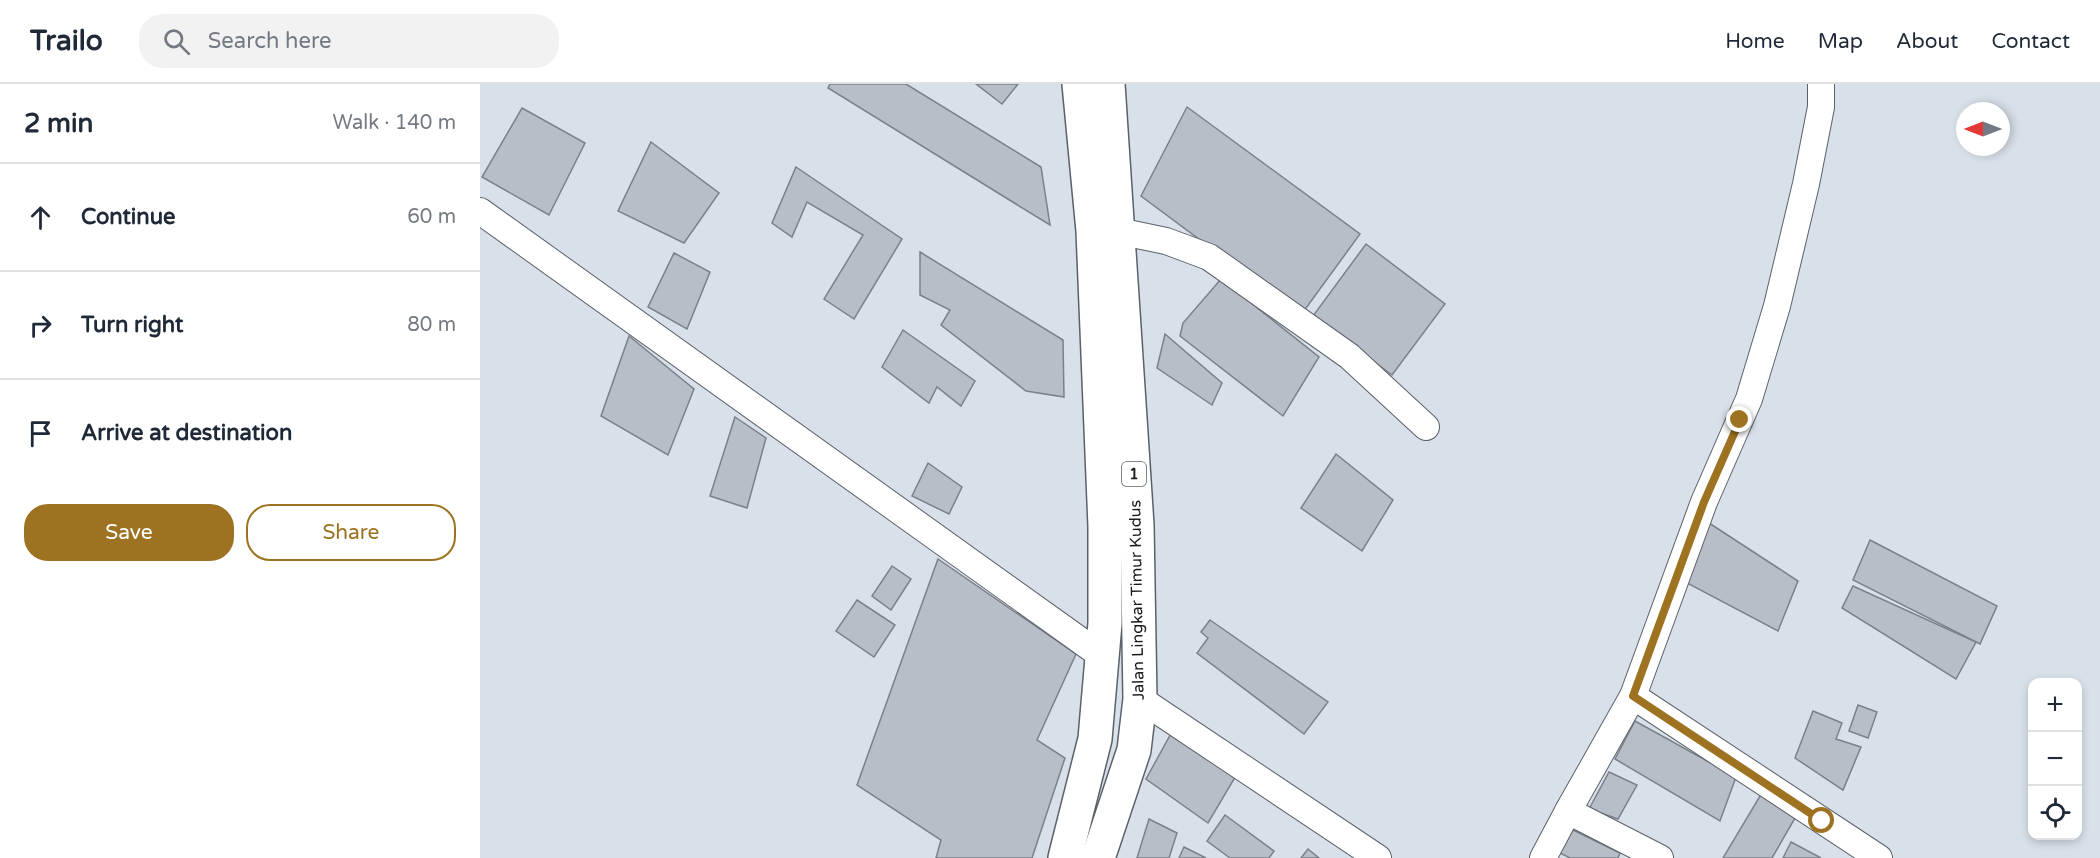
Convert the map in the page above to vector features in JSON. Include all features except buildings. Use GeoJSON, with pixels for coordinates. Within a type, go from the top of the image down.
{"type":"FeatureCollection","features":[{"type":"Feature","properties":{"kind":"highway","name":"Jalan Lingkar Timur Kudus"},"geometry":{"type":"LineString","coordinates":[[1065,858],[1095,739],[1106,623],[1105,516],[1092,231],[1079,84]]}},
{"type":"Feature","properties":{"kind":"highway","name":"Jalan Lingkar Timur Kudus"},"geometry":{"type":"LineString","coordinates":[[1098,858],[1134,750],[1140,699],[1137,525],[1108,84]]}},
{"type":"Feature","properties":{"kind":"street"},"geometry":{"type":"LineString","coordinates":[[1543,858],[1633,696],[1704,502],[1749,399],[1777,306],[1806,184],[1821,107],[1821,84]]}},
{"type":"Feature","properties":{"kind":"street"},"geometry":{"type":"LineString","coordinates":[[480,211],[1102,656]]}},
{"type":"Feature","properties":{"kind":"street"},"geometry":{"type":"LineString","coordinates":[[1118,231],[1166,241],[1209,257],[1349,356],[1426,427]]}},
{"type":"Feature","properties":{"kind":"street"},"geometry":{"type":"LineString","coordinates":[[1633,696],[1879,858]]}},
{"type":"Feature","properties":{"kind":"street"},"geometry":{"type":"LineString","coordinates":[[1140,699],[1378,858]]}},
{"type":"Feature","properties":{"kind":"street"},"geometry":{"type":"LineString","coordinates":[[1568,811],[1660,858]]}},
{"type":"Feature","properties":{"kind":"route"},"geometry":{"type":"LineString","coordinates":[[1740,420],[1704,502],[1633,696],[1822,821]]}}]}
